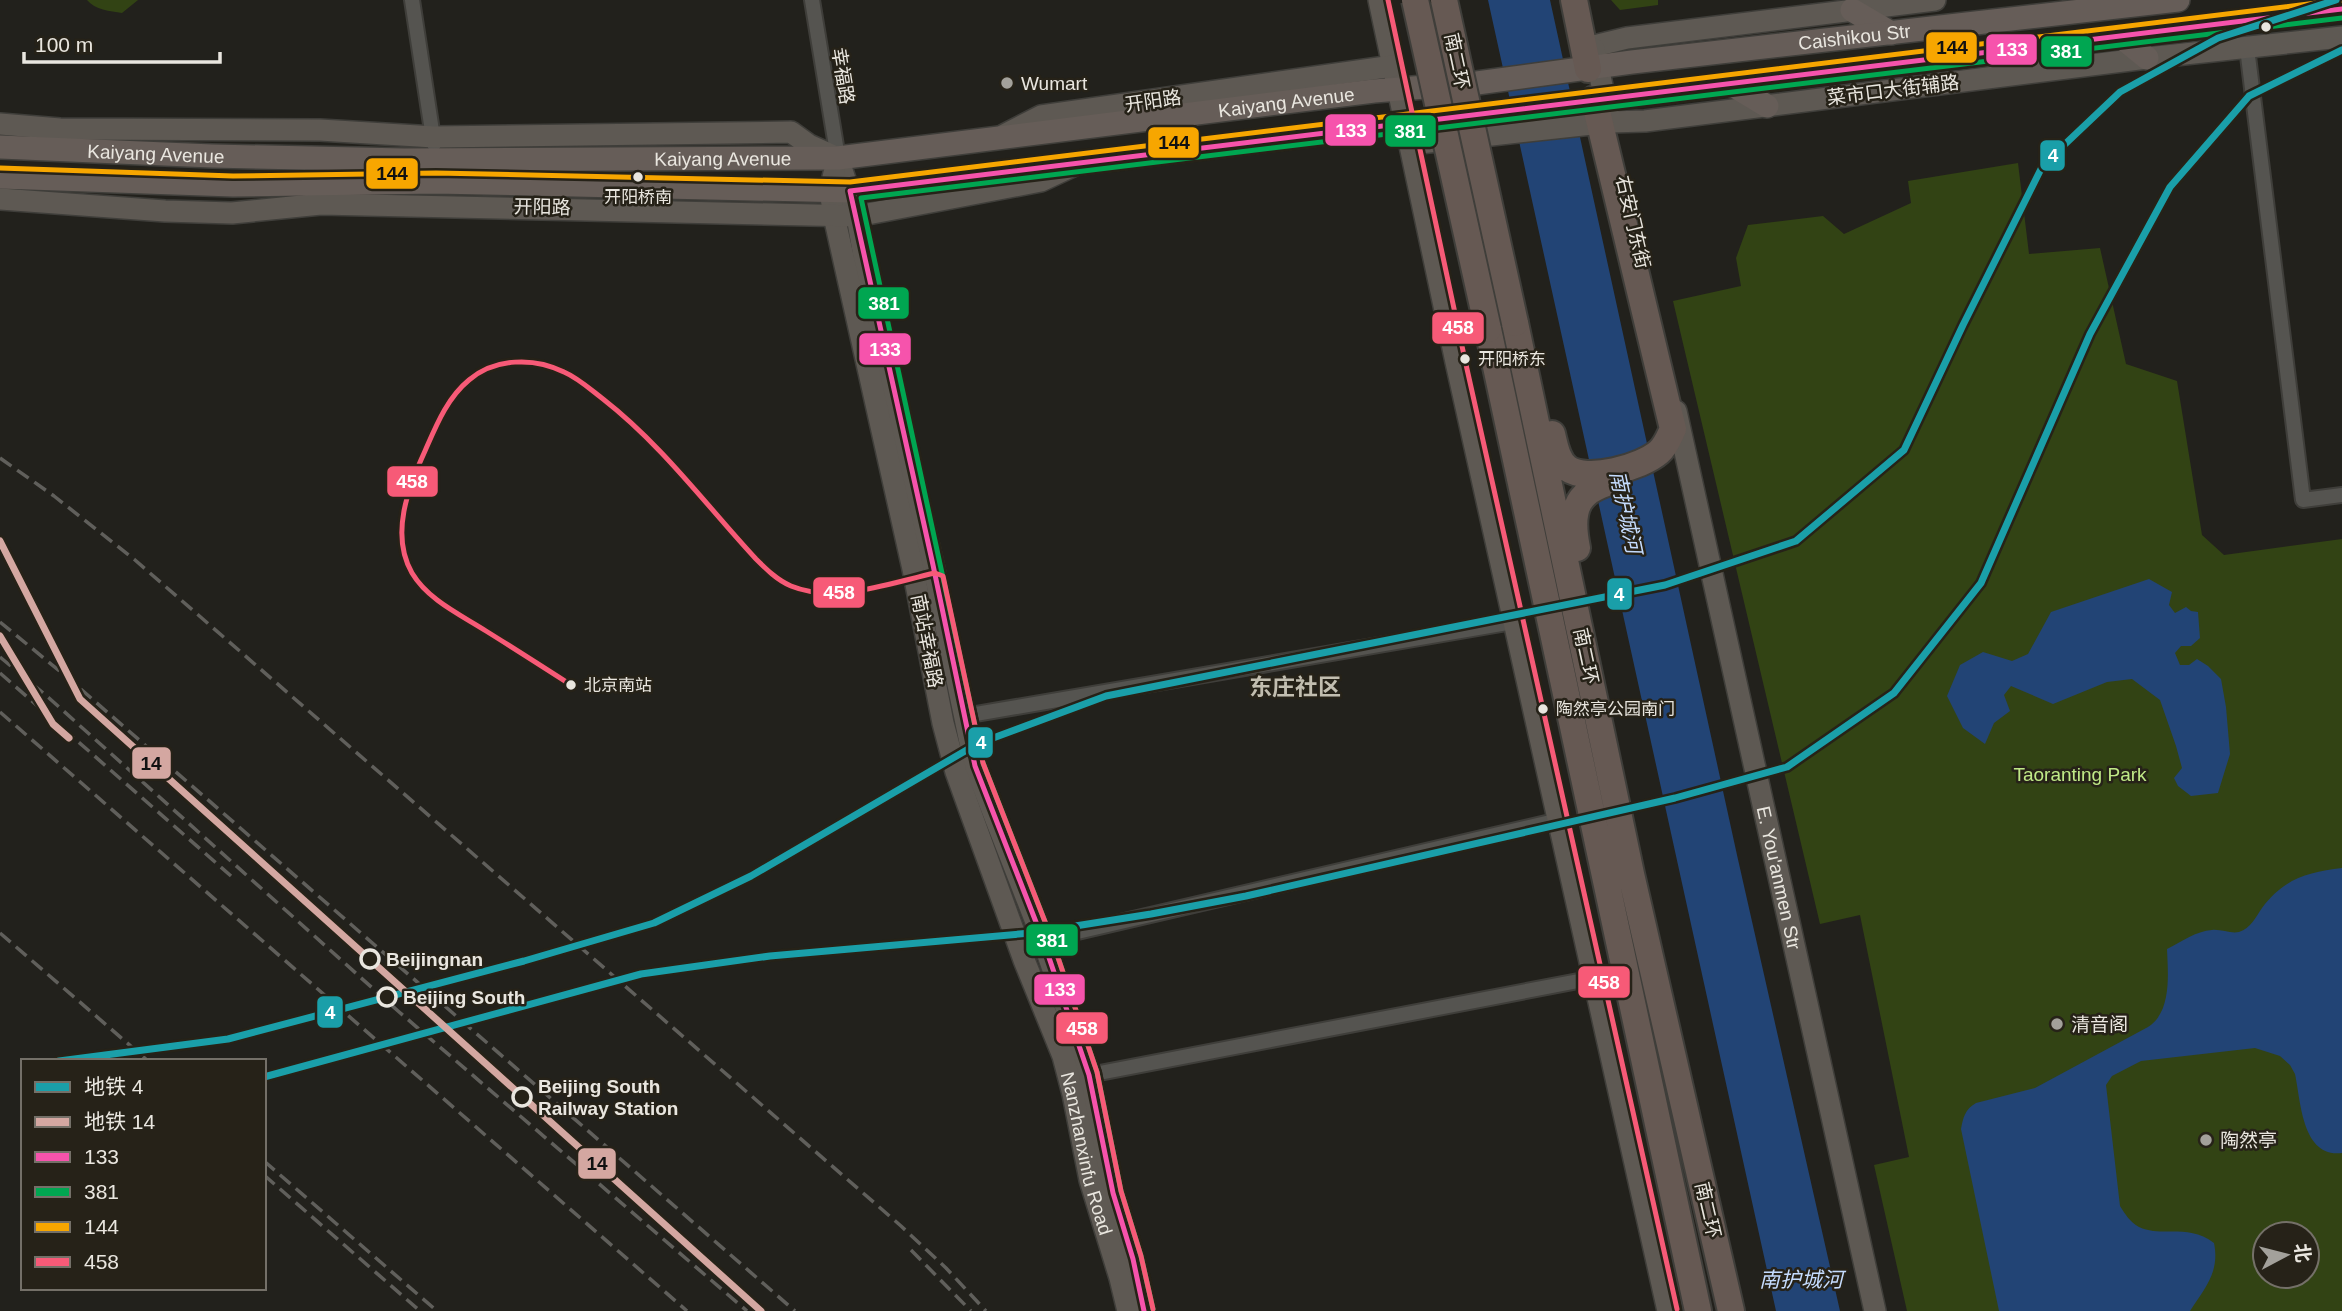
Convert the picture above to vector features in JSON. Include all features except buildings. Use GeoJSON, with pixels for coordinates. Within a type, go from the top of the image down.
{"type":"FeatureCollection","features":[{"type":"Feature","properties":{"kind":"highway","name":"南二环"},"geometry":{"type":"LineString","coordinates":[[1415,0],[1698,1311]]}},
{"type":"Feature","properties":{"kind":"highway","name":"南二环"},"geometry":{"type":"LineString","coordinates":[[1444,0],[1586,653],[1631,874],[1731,1311]]}},
{"type":"Feature","properties":{"kind":"highway"},"geometry":{"type":"LineString","coordinates":[[1574,0],[1588,63]]}},
{"type":"Feature","properties":{"kind":"highway"},"geometry":{"type":"LineString","coordinates":[[1580,484],[1600,484],[1643,474],[1669,453],[1673,429],[1595,112]]}},
{"type":"Feature","properties":{"kind":"highway"},"geometry":{"type":"LineString","coordinates":[[1523,361],[1539,382],[1557,455],[1580,484]]}},
{"type":"Feature","properties":{"kind":"highway"},"geometry":{"type":"LineString","coordinates":[[1580,484],[1573,527],[1589,612],[1586,653]]}},
{"type":"Feature","properties":{"kind":"highway"},"geometry":{"type":"LineString","coordinates":[[1691,1280],[1691,1311]]}},
{"type":"Feature","properties":{"kind":"main road"},"geometry":{"type":"LineString","coordinates":[[1985,22],[2006,0]]}},
{"type":"Feature","properties":{"kind":"main road","name":"Caishikou Str"},"geometry":{"type":"LineString","coordinates":[[1477,83],[1588,63],[1891,33],[2178,0]]}},
{"type":"Feature","properties":{"kind":"main road"},"geometry":{"type":"LineString","coordinates":[[0,177],[233,185],[435,160],[840,191],[1078,163],[1408,134],[1480,113],[1595,112],[1729,83],[2342,9]]}},
{"type":"Feature","properties":{"kind":"main road"},"geometry":{"type":"LineString","coordinates":[[1852,10],[1891,33]]}},
{"type":"Feature","properties":{"kind":"main road"},"geometry":{"type":"LineString","coordinates":[[2120,36],[2147,58]]}},
{"type":"Feature","properties":{"kind":"main road","name":"Kaiyang Avenue"},"geometry":{"type":"LineString","coordinates":[[0,147],[212,156],[435,160],[838,158],[1398,89],[1477,83]]}},
{"type":"Feature","properties":{"kind":"main road"},"geometry":{"type":"LineString","coordinates":[[1729,83],[1767,106]]}},
{"type":"Feature","properties":{"kind":"street"},"geometry":{"type":"LineString","coordinates":[[412,0],[435,160],[433,206]]}},
{"type":"Feature","properties":{"kind":"street","name":"幸福路"},"geometry":{"type":"LineString","coordinates":[[812,0],[838,158]]}},
{"type":"Feature","properties":{"kind":"street"},"geometry":{"type":"LineString","coordinates":[[1379,0],[1513,622],[1668,1311]]}},
{"type":"Feature","properties":{"kind":"street"},"geometry":{"type":"LineString","coordinates":[[1583,0],[1595,112]]}},
{"type":"Feature","properties":{"kind":"street"},"geometry":{"type":"LineString","coordinates":[[1588,63],[1627,38],[1935,0]]}},
{"type":"Feature","properties":{"kind":"street","name":"菜市口大街辅路"},"geometry":{"type":"LineString","coordinates":[[1408,134],[1487,136],[1595,112],[1645,121],[2147,58],[2342,37]]}},
{"type":"Feature","properties":{"kind":"street"},"geometry":{"type":"LineString","coordinates":[[2247,48],[2303,500],[2342,495]]}},
{"type":"Feature","properties":{"kind":"street","name":"开阳路"},"geometry":{"type":"LineString","coordinates":[[1001,137],[1041,116],[1392,66]]}},
{"type":"Feature","properties":{"kind":"street"},"geometry":{"type":"LineString","coordinates":[[0,124],[60,129],[320,130],[435,160]]}},
{"type":"Feature","properties":{"kind":"street"},"geometry":{"type":"LineString","coordinates":[[838,158],[840,191]]}},
{"type":"Feature","properties":{"kind":"street","name":"开阳路"},"geometry":{"type":"LineString","coordinates":[[0,199],[232,213],[321,204],[857,216],[1041,181],[1078,163]]}},
{"type":"Feature","properties":{"kind":"street","name":"南站幸福路"},"geometry":{"type":"LineString","coordinates":[[840,191],[857,216],[866,268],[975,766],[1043,940],[1089,1075],[1113,1194],[1133,1259],[1144,1311]]}},
{"type":"Feature","properties":{"kind":"street","name":"南站幸福路"},"geometry":{"type":"LineString","coordinates":[[840,191],[834,216],[956,772],[1024,960]]}},
{"type":"Feature","properties":{"kind":"street","name":"E. You'anmen Str"},"geometry":{"type":"LineString","coordinates":[[1669,453],[1695,503],[1875,1311]]}},
{"type":"Feature","properties":{"kind":"street"},"geometry":{"type":"LineString","coordinates":[[964,716],[1513,622]]}},
{"type":"Feature","properties":{"kind":"street"},"geometry":{"type":"LineString","coordinates":[[1024,960],[1043,940],[1559,820]]}},
{"type":"Feature","properties":{"kind":"street","name":"Nanzhanxinfu Road"},"geometry":{"type":"LineString","coordinates":[[1024,960],[1063,1056],[1090,1180],[1121,1278],[1128,1311]]}},
{"type":"Feature","properties":{"kind":"street"},"geometry":{"type":"LineString","coordinates":[[1089,1075],[1594,978]]}},
{"type":"Feature","properties":{"kind":"green space"},"geometry":{"type":"Polygon","coordinates":[[[87,0],[138,0],[122,13],[98,8],[87,0]]]}},
{"type":"Feature","properties":{"kind":"green space"},"geometry":{"type":"Polygon","coordinates":[[[1611,0],[1658,0],[1658,5],[1620,10],[1611,0]]]}},
{"type":"Feature","properties":{"kind":"green space","name":"Taoranting Park"},"geometry":{"type":"Polygon","coordinates":[[[2018,163],[2029,254],[2100,248],[2126,364],[2177,381],[2202,535],[2224,555],[2342,539],[2342,1311],[1907,1311],[1874,1165],[1909,1157],[1860,915],[1820,924],[1673,301],[1741,286],[1736,258],[1748,225],[1823,216],[1844,234],[1911,203],[1908,181],[2018,163]]]}},
{"type":"Feature","properties":{"kind":"water","name":"南护城河"},"geometry":{"type":"Polygon","coordinates":[[[1488,0],[1550,0],[1840,1311],[1776,1311],[1488,0]]]}},
{"type":"Feature","properties":{"kind":"water"},"geometry":{"type":"Polygon","coordinates":[[[2149,579],[2172,592],[2169,605],[2175,613],[2186,607],[2198,612],[2200,638],[2191,646],[2181,646],[2175,653],[2180,665],[2189,665],[2197,659],[2221,679],[2230,754],[2218,793],[2191,796],[2178,786],[2174,778],[2182,768],[2160,700],[2132,679],[2107,682],[2053,704],[2011,686],[2004,695],[2010,711],[1994,723],[1985,744],[1963,728],[1947,696],[1960,665],[1983,652],[2012,661],[2028,654],[2051,612],[2149,579]]]}},
{"type":"Feature","properties":{"kind":"water"},"geometry":{"type":"Polygon","coordinates":[[[2342,868],[2342,1153],[2329,1152],[2319,1147],[2311,1138],[2302,1113],[2295,1074],[2280,1056],[2255,1048],[2141,1061],[2112,1076],[2106,1085],[2120,1206],[2139,1227],[2185,1232],[2214,1243],[2215,1263],[2206,1287],[2190,1311],[1999,1311],[1961,1129],[1967,1111],[1976,1103],[2035,1088],[2148,1027],[2156,1020],[2165,1002],[2168,981],[2167,949],[2206,931],[2243,930],[2270,898],[2288,884],[2307,875],[2342,868]]]}},
{"type":"Feature","properties":{"kind":"railway"},"geometry":{"type":"LineString","coordinates":[[0,458],[54,496],[135,560],[901,1226],[946,1268],[986,1311]]}},
{"type":"Feature","properties":{"kind":"railway"},"geometry":{"type":"LineString","coordinates":[[0,622],[68,678],[795,1311]]}},
{"type":"Feature","properties":{"kind":"railway"},"geometry":{"type":"LineString","coordinates":[[0,657],[398,1011],[747,1311]]}},
{"type":"Feature","properties":{"kind":"railway"},"geometry":{"type":"LineString","coordinates":[[0,673],[231,876]]}},
{"type":"Feature","properties":{"kind":"railway"},"geometry":{"type":"LineString","coordinates":[[0,712],[687,1311]]}},
{"type":"Feature","properties":{"kind":"railway"},"geometry":{"type":"LineString","coordinates":[[0,933],[146,1059]]}},
{"type":"Feature","properties":{"kind":"railway"},"geometry":{"type":"LineString","coordinates":[[266,1163],[437,1311]]}},
{"type":"Feature","properties":{"kind":"railway"},"geometry":{"type":"LineString","coordinates":[[266,1177],[420,1311]]}},
{"type":"Feature","properties":{"kind":"railway"},"geometry":{"type":"LineString","coordinates":[[911,1250],[971,1311]]}},
{"type":"Feature","properties":{"kind":"metro line","name":"4"},"geometry":{"type":"LineString","coordinates":[[74,1059],[228,1039],[524,961],[654,923],[751,876],[977,744],[1106,696],[1665,585],[1796,541],[1904,450],[2043,165],[2120,92],[2218,38],[2336,0]]}},
{"type":"Feature","properties":{"kind":"metro line","name":"4"},"geometry":{"type":"LineString","coordinates":[[266,1076],[641,974],[770,956],[1031,933],[1151,914],[1246,896],[1675,798],[1787,767],[1894,693],[1981,583],[2090,334],[2170,187],[2249,96],[2342,50]]}},
{"type":"Feature","properties":{"kind":"metro line","name":"14"},"geometry":{"type":"LineString","coordinates":[[0,541],[80,699],[761,1311]]}},
{"type":"Feature","properties":{"kind":"metro line","name":"14"},"geometry":{"type":"LineString","coordinates":[[0,636],[53,724],[69,738]]}},
{"type":"Feature","properties":{"kind":"transit line","name":"458"},"geometry":{"type":"LineString","coordinates":[[1388,0],[1465,360],[1677,1309]]}},
{"type":"Feature","properties":{"kind":"transit line","name":"144"},"geometry":{"type":"LineString","coordinates":[[0,168],[233,176],[436,173],[850,182],[2341,0]]}},
{"type":"Feature","properties":{"kind":"transit line","name":"133"},"geometry":{"type":"LineString","coordinates":[[1144,1311],[1133,1259],[1113,1193],[1089,1075],[1043,940],[975,766],[850,191],[2342,9]]}},
{"type":"Feature","properties":{"kind":"transit line","name":"381"},"geometry":{"type":"LineString","coordinates":[[1153,1309],[1141,1256],[1121,1191],[1097,1072],[1051,937],[983,763],[861,198],[2342,18]]}},
{"type":"Feature","properties":{"kind":"transit line","name":"458"},"geometry":{"type":"LineString","coordinates":[[571,685],[436,599],[412,573],[402,543],[408,496],[438,422],[461,387],[491,367],[515,362],[540,364],[569,374],[589,388],[645,436],[760,563],[791,586],[808,591],[844,592],[935,573],[943,576],[983,763],[1051,937],[1097,1072],[1121,1191],[1141,1256],[1153,1309]]}},
{"type":"Feature","properties":{"kind":"place","name":"Wumart"},"geometry":{"type":"Point","coordinates":[1007,83]}},
{"type":"Feature","properties":{"kind":"place","name":"开阳桥南"},"geometry":{"type":"Point","coordinates":[638,177]}},
{"type":"Feature","properties":{"kind":"place","name":"开阳桥东"},"geometry":{"type":"Point","coordinates":[1465,359]}},
{"type":"Feature","properties":{"kind":"place","name":"北京南站"},"geometry":{"type":"Point","coordinates":[571,685]}},
{"type":"Feature","properties":{"kind":"place","name":"陶然亭公园南门"},"geometry":{"type":"Point","coordinates":[1543,709]}},
{"type":"Feature","properties":{"kind":"place","name":"Beijingnan"},"geometry":{"type":"Point","coordinates":[370,959]}},
{"type":"Feature","properties":{"kind":"place","name":"Beijing South"},"geometry":{"type":"Point","coordinates":[387,997]}},
{"type":"Feature","properties":{"kind":"place","name":"清音阁"},"geometry":{"type":"Point","coordinates":[2057,1024]}},
{"type":"Feature","properties":{"kind":"place","name":"Beijing South Railway Station"},"geometry":{"type":"Point","coordinates":[522,1097]}},
{"type":"Feature","properties":{"kind":"place","name":"陶然亭"},"geometry":{"type":"Point","coordinates":[2206,1140]}},
{"type":"Feature","properties":{"kind":"district","name":"东庄社区"},"geometry":{"type":"Point","coordinates":[1295,687]}}]}
